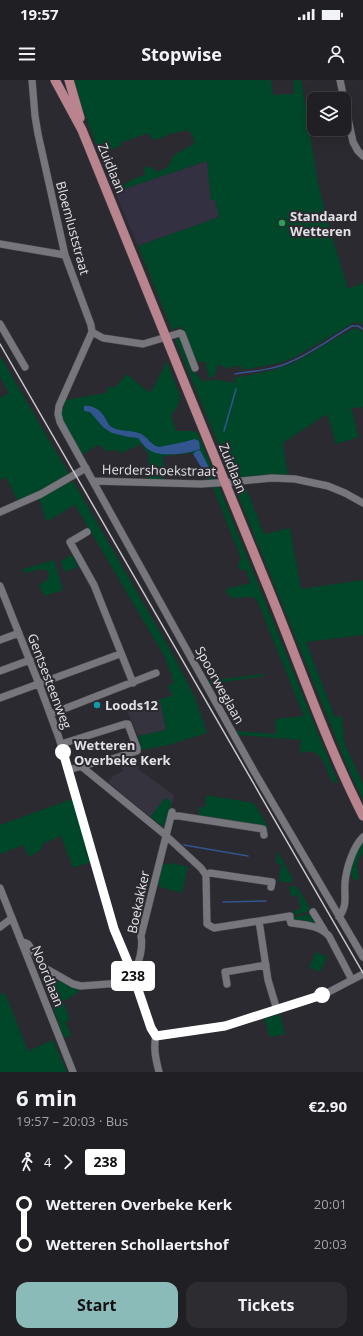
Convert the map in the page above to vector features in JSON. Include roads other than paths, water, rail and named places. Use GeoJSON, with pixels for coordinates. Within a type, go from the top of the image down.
{"type":"FeatureCollection","features":[{"type":"Feature","properties":{"kind":"main road","name":"Zuidlaan"},"geometry":{"type":"LineString","coordinates":[[55,80],[82,130],[326,733],[363,816]]}},
{"type":"Feature","properties":{"kind":"main road","name":"Zuidlaan"},"geometry":{"type":"LineString","coordinates":[[69,80],[82,130]]}},
{"type":"Feature","properties":{"kind":"street","name":"Bloemluststraat"},"geometry":{"type":"LineString","coordinates":[[32,80],[38,134],[65,255],[90,320],[92,332]]}},
{"type":"Feature","properties":{"kind":"street"},"geometry":{"type":"LineString","coordinates":[[340,80],[353,142],[363,156]]}},
{"type":"Feature","properties":{"kind":"street"},"geometry":{"type":"LineString","coordinates":[[0,244],[65,255]]}},
{"type":"Feature","properties":{"kind":"street"},"geometry":{"type":"LineString","coordinates":[[0,324],[25,368]]}},
{"type":"Feature","properties":{"kind":"street"},"geometry":{"type":"LineString","coordinates":[[92,332],[103,338],[143,344],[180,333],[182,334],[195,368]]}},
{"type":"Feature","properties":{"kind":"street","name":"Spoorweglaan"},"geometry":{"type":"LineString","coordinates":[[92,332],[59,406],[58,414],[60,422],[252,766],[363,956]]}},
{"type":"Feature","properties":{"kind":"street"},"geometry":{"type":"LineString","coordinates":[[0,512],[28,501],[86,468]]}},
{"type":"Feature","properties":{"kind":"street","name":"Herdershoekstraat"},"geometry":{"type":"LineString","coordinates":[[93,481],[171,484],[225,483],[272,478],[295,479],[328,486],[363,503]]}},
{"type":"Feature","properties":{"kind":"street"},"geometry":{"type":"LineString","coordinates":[[87,532],[70,542],[94,585],[120,654],[133,683]]}},
{"type":"Feature","properties":{"kind":"street","name":"Gentsesteenweg"},"geometry":{"type":"LineString","coordinates":[[0,586],[51,714],[114,929],[132,972],[148,1021],[156,1036]]}},
{"type":"Feature","properties":{"kind":"street"},"geometry":{"type":"LineString","coordinates":[[0,640],[19,633]]}},
{"type":"Feature","properties":{"kind":"street"},"geometry":{"type":"LineString","coordinates":[[0,698],[120,654]]}},
{"type":"Feature","properties":{"kind":"street"},"geometry":{"type":"LineString","coordinates":[[0,671],[30,660]]}},
{"type":"Feature","properties":{"kind":"street"},"geometry":{"type":"LineString","coordinates":[[51,714],[133,683],[156,672]]}},
{"type":"Feature","properties":{"kind":"street"},"geometry":{"type":"LineString","coordinates":[[61,744],[128,724],[137,748],[137,751],[68,770]]}},
{"type":"Feature","properties":{"kind":"street"},"geometry":{"type":"LineString","coordinates":[[81,766],[166,835],[201,868],[206,875],[207,924],[214,928],[290,916],[291,922],[324,930]]}},
{"type":"Feature","properties":{"kind":"street","name":"Boekakker"},"geometry":{"type":"LineString","coordinates":[[132,972],[136,968],[141,950],[141,936],[172,814],[263,829],[264,835]]}},
{"type":"Feature","properties":{"kind":"street"},"geometry":{"type":"LineString","coordinates":[[339,917],[346,904],[345,880],[352,854],[358,842],[363,837]]}},
{"type":"Feature","properties":{"kind":"street"},"geometry":{"type":"LineString","coordinates":[[206,875],[210,873],[272,882],[271,887]]}},
{"type":"Feature","properties":{"kind":"street","name":"Noordlaan"},"geometry":{"type":"LineString","coordinates":[[0,888],[74,1072]]}},
{"type":"Feature","properties":{"kind":"street"},"geometry":{"type":"LineString","coordinates":[[313,912],[352,980]]}},
{"type":"Feature","properties":{"kind":"street"},"geometry":{"type":"LineString","coordinates":[[0,926],[12,918]]}},
{"type":"Feature","properties":{"kind":"street"},"geometry":{"type":"LineString","coordinates":[[259,921],[268,980],[277,1010]]}},
{"type":"Feature","properties":{"kind":"street"},"geometry":{"type":"LineString","coordinates":[[21,941],[28,944],[46,968],[73,984],[82,986],[135,982]]}},
{"type":"Feature","properties":{"kind":"street"},"geometry":{"type":"LineString","coordinates":[[227,984],[225,972],[266,965]]}},
{"type":"Feature","properties":{"kind":"street"},"geometry":{"type":"LineString","coordinates":[[35,976],[46,968]]}},
{"type":"Feature","properties":{"kind":"street"},"geometry":{"type":"LineString","coordinates":[[159,1072],[154,1043],[156,1036],[225,1026],[323,995],[363,974]]}},
{"type":"Feature","properties":{"kind":"water"},"geometry":{"type":"Polygon","coordinates":[[[84,406],[90,406],[99,410],[109,425],[114,428],[141,434],[156,446],[159,447],[195,439],[199,441],[200,449],[175,454],[156,453],[147,448],[138,438],[112,433],[104,428],[90,412],[84,411],[84,406]]]}},
{"type":"Feature","properties":{"kind":"water"},"geometry":{"type":"Polygon","coordinates":[[[200,450],[213,475],[208,477],[206,475],[193,454],[200,450]]]}},
{"type":"Feature","properties":{"kind":"waterway"},"geometry":{"type":"LineString","coordinates":[[235,374],[263,370],[283,365],[306,354],[352,326],[358,326],[363,329]]}},
{"type":"Feature","properties":{"kind":"waterway"},"geometry":{"type":"LineString","coordinates":[[224,431],[236,389]]}},
{"type":"Feature","properties":{"kind":"waterway"},"geometry":{"type":"LineString","coordinates":[[184,845],[248,856]]}},
{"type":"Feature","properties":{"kind":"waterway"},"geometry":{"type":"LineString","coordinates":[[223,902],[266,901]]}},
{"type":"Feature","properties":{"kind":"railway"},"geometry":{"type":"LineString","coordinates":[[0,344],[363,973]]}},
{"type":"Feature","properties":{"kind":"place","name":"Standaard Wetteren"},"geometry":{"type":"Point","coordinates":[282,223]}},
{"type":"Feature","properties":{"kind":"place","name":"Loods12"},"geometry":{"type":"Point","coordinates":[97,705]}},
{"type":"Feature","properties":{"kind":"place","name":"Wetteren Overbeke Kerk"},"geometry":{"type":"Point","coordinates":[63,752]}}]}
